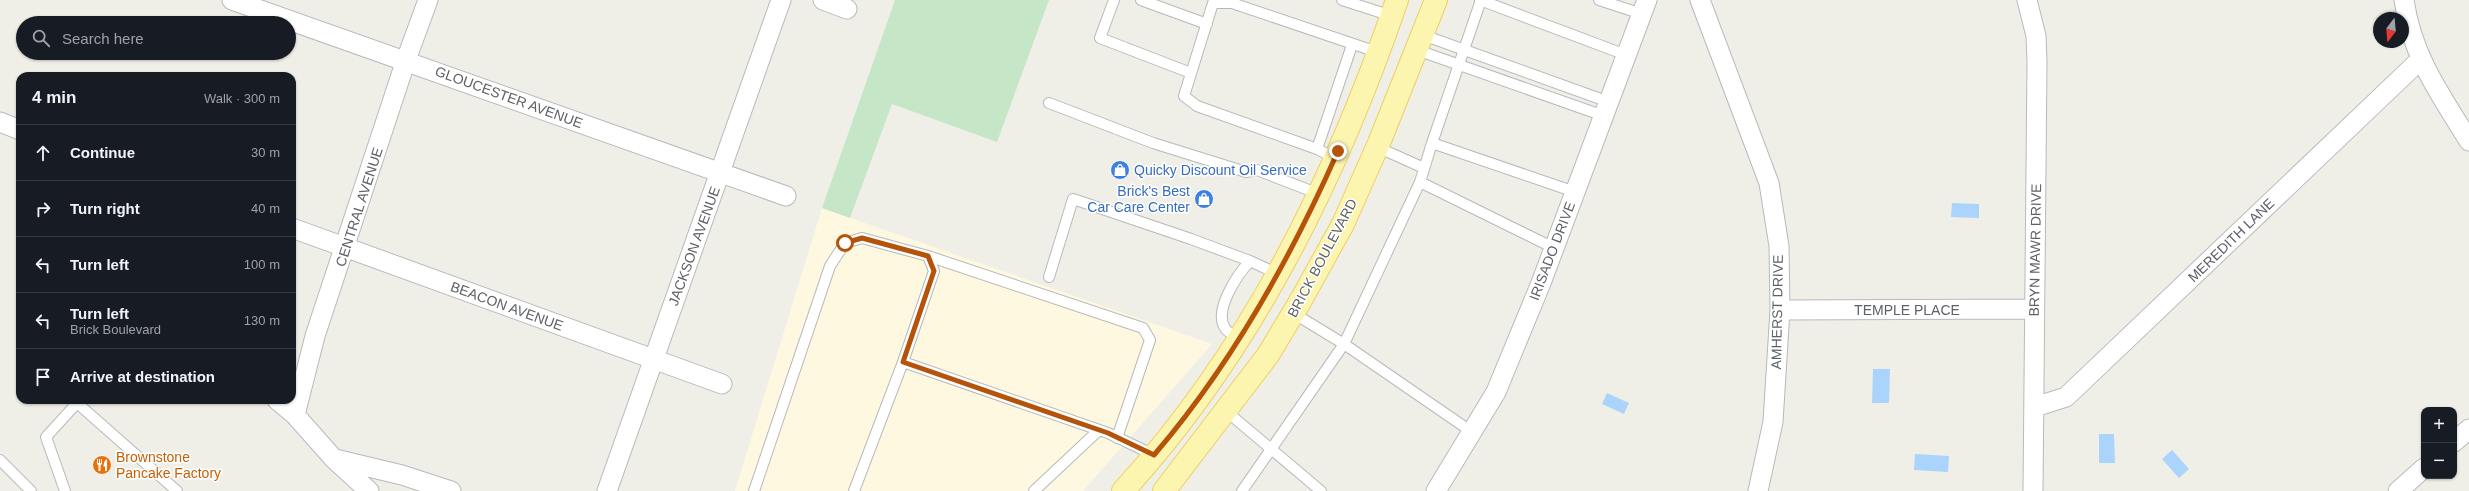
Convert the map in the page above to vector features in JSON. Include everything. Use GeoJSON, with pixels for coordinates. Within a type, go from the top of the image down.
{"type":"FeatureCollection","features":[{"type":"Feature","properties":{"kind":"main road","name":"BRICK BOULEVARD"},"geometry":{"type":"LineString","coordinates":[[1166,490],[1268,355],[1343,224],[1377,148],[1436,0]]}},
{"type":"Feature","properties":{"kind":"main road"},"geometry":{"type":"LineString","coordinates":[[1123,491],[1186,418],[1239,340],[1278,274],[1319,194],[1326,154],[1377,52],[1394,8]]}},
{"type":"Feature","properties":{"kind":"street","name":"GLOUCESTER AVENUE"},"geometry":{"type":"LineString","coordinates":[[232,0],[278,16]]}},
{"type":"Feature","properties":{"kind":"street","name":"CENTRAL AVENUE"},"geometry":{"type":"LineString","coordinates":[[295,415],[315,336],[346,247],[406,60],[428,0]]}},
{"type":"Feature","properties":{"kind":"street","name":"JACKSON AVENUE"},"geometry":{"type":"LineString","coordinates":[[607,491],[781,0]]}},
{"type":"Feature","properties":{"kind":"street"},"geometry":{"type":"LineString","coordinates":[[823,0],[847,9]]}},
{"type":"Feature","properties":{"kind":"street","name":"AMHERST DRIVE"},"geometry":{"type":"LineString","coordinates":[[1700,0],[1769,183],[1778,246],[1780,310],[1773,422],[1758,491]]}},
{"type":"Feature","properties":{"kind":"street"},"geometry":{"type":"LineString","coordinates":[[2404,0],[2406,16],[2420,60],[2469,141]]}},
{"type":"Feature","properties":{"kind":"street","name":"BRYN MAWR DRIVE"},"geometry":{"type":"LineString","coordinates":[[2033,3],[2037,62],[2034,309],[2035,407],[2033,491]]}},
{"type":"Feature","properties":{"kind":"street","name":"IRISADO DRIVE"},"geometry":{"type":"LineString","coordinates":[[1436,491],[1496,392],[1554,248],[1644,7]]}},
{"type":"Feature","properties":{"kind":"street","name":"GLOUCESTER AVENUE"},"geometry":{"type":"LineString","coordinates":[[296,22],[786,196]]}},
{"type":"Feature","properties":{"kind":"street","name":"MEREDITH LANE"},"geometry":{"type":"LineString","coordinates":[[2035,407],[2066,398],[2420,60]]}},
{"type":"Feature","properties":{"kind":"street"},"geometry":{"type":"LineString","coordinates":[[0,122],[16,128]]}},
{"type":"Feature","properties":{"kind":"street","name":"BEACON AVENUE"},"geometry":{"type":"LineString","coordinates":[[296,229],[722,384]]}},
{"type":"Feature","properties":{"kind":"street","name":"TEMPLE PLACE"},"geometry":{"type":"LineString","coordinates":[[1780,310],[2034,309]]}},
{"type":"Feature","properties":{"kind":"street"},"geometry":{"type":"LineString","coordinates":[[282,404],[295,415],[334,459],[369,491]]}},
{"type":"Feature","properties":{"kind":"street"},"geometry":{"type":"LineString","coordinates":[[2457,439],[2469,429]]}},
{"type":"Feature","properties":{"kind":"street"},"geometry":{"type":"LineString","coordinates":[[334,459],[402,475],[451,491]]}},
{"type":"Feature","properties":{"kind":"street"},"geometry":{"type":"LineString","coordinates":[[2398,491],[2421,471]]}},
{"type":"Feature","properties":{"kind":"lane"},"geometry":{"type":"LineString","coordinates":[[1114,0],[1100,38],[1191,73]]}},
{"type":"Feature","properties":{"kind":"lane"},"geometry":{"type":"LineString","coordinates":[[1141,0],[1207,24]]}},
{"type":"Feature","properties":{"kind":"lane"},"geometry":{"type":"LineString","coordinates":[[1342,0],[1394,8]]}},
{"type":"Feature","properties":{"kind":"lane"},"geometry":{"type":"LineString","coordinates":[[1242,491],[1344,344],[1420,182],[1480,0],[1626,55]]}},
{"type":"Feature","properties":{"kind":"lane"},"geometry":{"type":"LineString","coordinates":[[1599,0],[1644,7]]}},
{"type":"Feature","properties":{"kind":"lane"},"geometry":{"type":"LineString","coordinates":[[1352,45],[1326,154],[1197,106],[1184,96],[1213,3],[1232,3],[1352,45],[1377,52]]}},
{"type":"Feature","properties":{"kind":"lane"},"geometry":{"type":"LineString","coordinates":[[1420,42],[1464,50],[1606,109]]}},
{"type":"Feature","properties":{"kind":"lane"},"geometry":{"type":"LineString","coordinates":[[1420,42],[1459,65],[1606,109]]}},
{"type":"Feature","properties":{"kind":"lane"},"geometry":{"type":"LineString","coordinates":[[1048,103],[1153,143],[1246,172],[1257,170],[1319,194]]}},
{"type":"Feature","properties":{"kind":"lane"},"geometry":{"type":"LineString","coordinates":[[1432,143],[1575,192]]}},
{"type":"Feature","properties":{"kind":"lane"},"geometry":{"type":"LineString","coordinates":[[1377,148],[1424,168]]}},
{"type":"Feature","properties":{"kind":"lane"},"geometry":{"type":"LineString","coordinates":[[1420,182],[1554,248]]}},
{"type":"Feature","properties":{"kind":"lane"},"geometry":{"type":"LineString","coordinates":[[1048,277],[1073,199],[1192,239],[1250,261],[1278,274]]}},
{"type":"Feature","properties":{"kind":"lane"},"geometry":{"type":"LineString","coordinates":[[754,491],[830,266],[845,243],[862,238],[928,256],[1143,328],[1150,340],[1117,438]]}},
{"type":"Feature","properties":{"kind":"lane"},"geometry":{"type":"LineString","coordinates":[[854,491],[903,362],[934,271],[928,256]]}},
{"type":"Feature","properties":{"kind":"lane"},"geometry":{"type":"LineString","coordinates":[[1239,340],[1225,328],[1221,318],[1223,308],[1236,276],[1250,261]]}},
{"type":"Feature","properties":{"kind":"lane"},"geometry":{"type":"LineString","coordinates":[[1293,313],[1344,344],[1472,432]]}},
{"type":"Feature","properties":{"kind":"lane"},"geometry":{"type":"LineString","coordinates":[[903,362],[1099,430],[1154,455]]}},
{"type":"Feature","properties":{"kind":"lane"},"geometry":{"type":"LineString","coordinates":[[65,491],[46,437],[76,404]]}},
{"type":"Feature","properties":{"kind":"lane"},"geometry":{"type":"LineString","coordinates":[[78,404],[178,491]]}},
{"type":"Feature","properties":{"kind":"lane"},"geometry":{"type":"LineString","coordinates":[[1226,411],[1321,491]]}},
{"type":"Feature","properties":{"kind":"lane"},"geometry":{"type":"LineString","coordinates":[[1034,491],[1099,430]]}},
{"type":"Feature","properties":{"kind":"lane"},"geometry":{"type":"LineString","coordinates":[[0,460],[31,491]]}},
{"type":"Feature","properties":{"kind":"shaded area"},"geometry":{"type":"Polygon","coordinates":[[[822,208],[1212,344],[1083,491],[735,491],[822,208]]]}},
{"type":"Feature","properties":{"kind":"green space"},"geometry":{"type":"Polygon","coordinates":[[[895,0],[1049,0],[997,142],[892,104],[850,218],[822,208],[895,0]]]}},
{"type":"Feature","properties":{"kind":"water"},"geometry":{"type":"Polygon","coordinates":[[[1952,203],[1979,204],[1979,218],[1951,217],[1952,203]]]}},
{"type":"Feature","properties":{"kind":"water"},"geometry":{"type":"Polygon","coordinates":[[[1873,369],[1890,369],[1889,403],[1872,403],[1873,369]]]}},
{"type":"Feature","properties":{"kind":"water"},"geometry":{"type":"Polygon","coordinates":[[[1607,393],[1629,403],[1624,414],[1602,404],[1607,393]]]}},
{"type":"Feature","properties":{"kind":"water"},"geometry":{"type":"Polygon","coordinates":[[[2099,434],[2114,434],[2115,463],[2099,463],[2099,434]]]}},
{"type":"Feature","properties":{"kind":"water"},"geometry":{"type":"Polygon","coordinates":[[[2172,450],[2189,469],[2179,478],[2162,459],[2172,450]]]}},
{"type":"Feature","properties":{"kind":"water"},"geometry":{"type":"Polygon","coordinates":[[[1915,454],[1949,456],[1948,472],[1914,470],[1915,454]]]}},
{"type":"Feature","properties":{"kind":"place","name":"Quicky Discount Oil Service"},"geometry":{"type":"Point","coordinates":[1120,170]}},
{"type":"Feature","properties":{"kind":"place","name":"Brick's Best Car Care Center"},"geometry":{"type":"Point","coordinates":[1204,199]}},
{"type":"Feature","properties":{"kind":"place","name":"Brownstone Pancake Factory"},"geometry":{"type":"Point","coordinates":[102,465]}},
{"type":"Feature","properties":{"kind":"route"},"geometry":{"type":"LineString","coordinates":[[845,243],[862,238],[928,256],[934,271],[903,362],[1012,398],[1108,433],[1154,455],[1186,418],[1243,334],[1274,282],[1306,222],[1338,151]]}}]}
